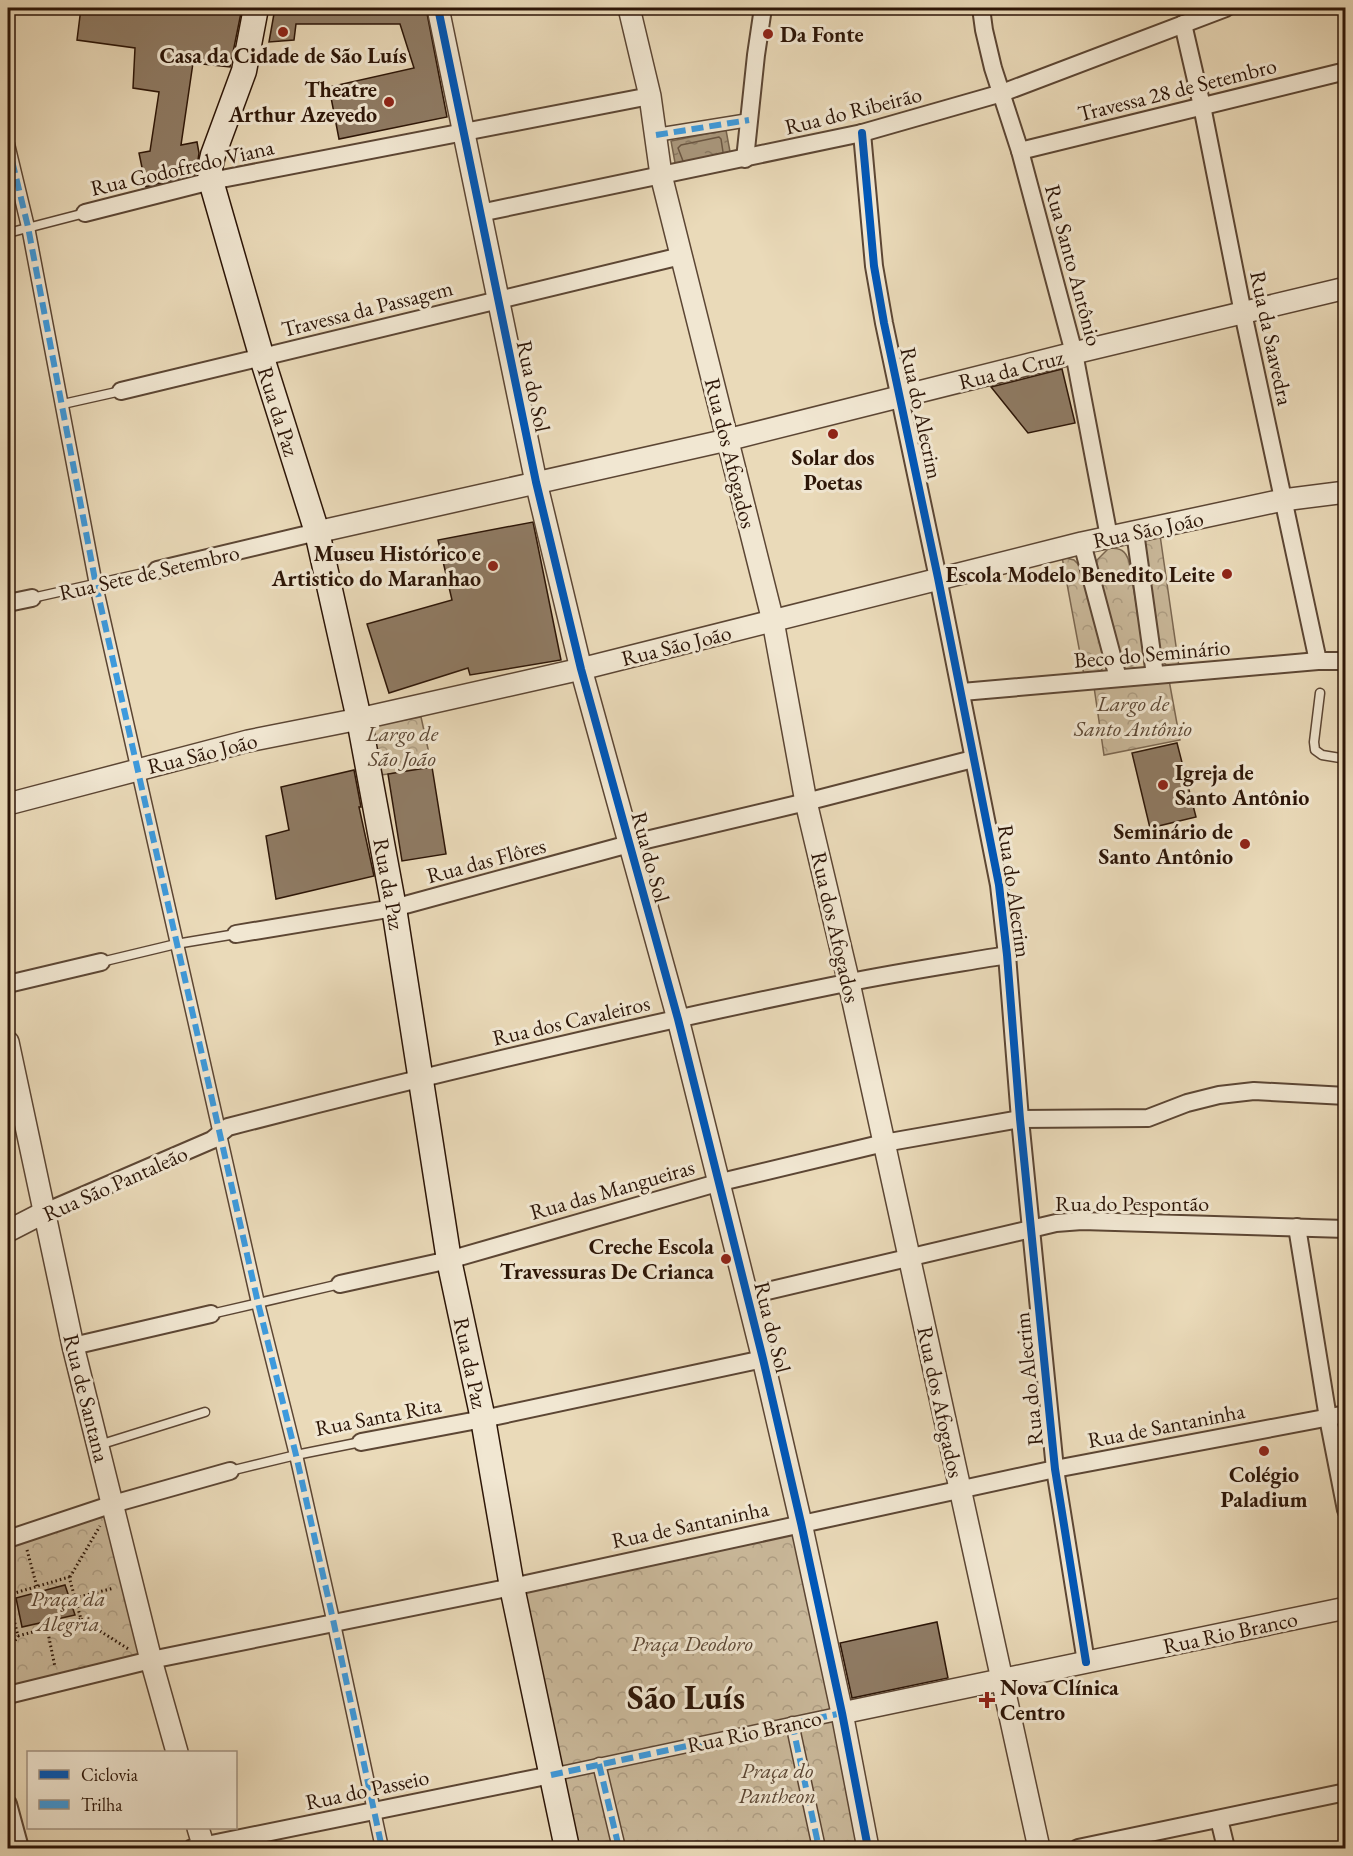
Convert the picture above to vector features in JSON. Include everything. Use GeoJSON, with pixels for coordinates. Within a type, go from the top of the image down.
{"type":"FeatureCollection","features":[{"type":"Feature","properties":{"kind":"main road","name":"Rua da Paz"},"geometry":{"type":"LineString","coordinates":[[256,8],[244,71],[213,155],[210,168],[211,181],[262,358],[317,532],[359,719],[394,908],[449,1260],[483,1419],[512,1587],[567,1848]]}},
{"type":"Feature","properties":{"kind":"street","name":"Rua do Sol"},"geometry":{"type":"LineString","coordinates":[[438,8],[536,482],[581,669],[678,1019],[717,1183],[763,1359],[842,1713],[868,1848]]}},
{"type":"Feature","properties":{"kind":"street","name":"Rua dos Afogados"},"geometry":{"type":"LineString","coordinates":[[630,8],[650,96],[661,175],[773,621],[806,802],[849,983],[1039,1848]]}},
{"type":"Feature","properties":{"kind":"street"},"geometry":{"type":"LineString","coordinates":[[745,159],[763,8]]}},
{"type":"Feature","properties":{"kind":"street","name":"Rua Santo Antônio"},"geometry":{"type":"LineString","coordinates":[[981,8],[984,30],[1020,151],[1074,353],[1109,537]]}},
{"type":"Feature","properties":{"kind":"street","name":"Rua do Ribeirão"},"geometry":{"type":"LineString","coordinates":[[480,213],[862,133],[1002,93],[1226,8]]}},
{"type":"Feature","properties":{"kind":"street","name":"Rua da Saavedra"},"geometry":{"type":"LineString","coordinates":[[1183,24],[1318,661]]}},
{"type":"Feature","properties":{"kind":"street","name":"Travessa 28 de Setembro"},"geometry":{"type":"LineString","coordinates":[[1020,151],[1346,71]]}},
{"type":"Feature","properties":{"kind":"street","name":"Rua Godofredo Viana"},"geometry":{"type":"LineString","coordinates":[[85,213],[211,181],[650,96]]}},
{"type":"Feature","properties":{"kind":"street"},"geometry":{"type":"LineString","coordinates":[[656,135],[749,120]]}},
{"type":"Feature","properties":{"kind":"street","name":"Rua do Alecrim"},"geometry":{"type":"LineString","coordinates":[[862,133],[874,266],[884,323],[901,396],[996,866],[1007,955],[1020,1119],[1055,1469],[1086,1662]]}},
{"type":"Feature","properties":{"kind":"street"},"geometry":{"type":"LineString","coordinates":[[8,144],[28,227],[96,585],[258,1303],[296,1455],[382,1848]]}},
{"type":"Feature","properties":{"kind":"street","name":"Travessa da Passagem"},"geometry":{"type":"LineString","coordinates":[[121,391],[681,255]]}},
{"type":"Feature","properties":{"kind":"street","name":"Rua da Cruz"},"geometry":{"type":"LineString","coordinates":[[536,482],[728,440],[1074,353],[1346,288]]}},
{"type":"Feature","properties":{"kind":"street","name":"Rua Sete de Setembro"},"geometry":{"type":"LineString","coordinates":[[157,570],[536,482]]}},
{"type":"Feature","properties":{"kind":"street","name":"Rua São João"},"geometry":{"type":"LineString","coordinates":[[8,804],[248,741],[359,719],[581,669],[1082,543],[1283,500],[1346,492]]}},
{"type":"Feature","properties":{"kind":"street"},"geometry":{"type":"LineString","coordinates":[[1135,532],[1155,675]]}},
{"type":"Feature","properties":{"kind":"street"},"geometry":{"type":"LineString","coordinates":[[1082,543],[1118,678]]}},
{"type":"Feature","properties":{"kind":"street","name":"Rua Sete de Setembro"},"geometry":{"type":"LineString","coordinates":[[8,603],[32,598]]}},
{"type":"Feature","properties":{"kind":"street","name":"Beco do Seminário"},"geometry":{"type":"LineString","coordinates":[[962,692],[1318,661],[1346,661]]}},
{"type":"Feature","properties":{"kind":"street","name":"Rua das Flôres"},"geometry":{"type":"LineString","coordinates":[[236,934],[394,908],[629,844],[973,759]]}},
{"type":"Feature","properties":{"kind":"street","name":"Rua dos Cavaleiros"},"geometry":{"type":"LineString","coordinates":[[221,1133],[228,1128],[422,1077],[678,1019],[849,983],[1007,955]]}},
{"type":"Feature","properties":{"kind":"street","name":"Rua das Flôres"},"geometry":{"type":"LineString","coordinates":[[8,984],[100,962]]}},
{"type":"Feature","properties":{"kind":"street","name":"Rua de Santana"},"geometry":{"type":"LineString","coordinates":[[8,1042],[73,1346],[113,1504],[142,1656],[177,1751]]}},
{"type":"Feature","properties":{"kind":"street","name":"Rua das Mangueiras"},"geometry":{"type":"LineString","coordinates":[[340,1284],[449,1260],[717,1183],[884,1143],[1020,1119],[1148,1118],[1187,1103],[1219,1095],[1254,1091],[1346,1096]]}},
{"type":"Feature","properties":{"kind":"street","name":"Rua São Pantaleão"},"geometry":{"type":"LineString","coordinates":[[8,1231],[45,1212],[212,1140],[221,1133]]}},
{"type":"Feature","properties":{"kind":"street","name":"Rua do Pespontão"},"geometry":{"type":"LineString","coordinates":[[746,1296],[1056,1223],[1082,1221],[1346,1229]]}},
{"type":"Feature","properties":{"kind":"street"},"geometry":{"type":"LineString","coordinates":[[1297,1227],[1328,1418],[1346,1510]]}},
{"type":"Feature","properties":{"kind":"street","name":"Rua das Mangueiras"},"geometry":{"type":"LineString","coordinates":[[73,1346],[211,1314]]}},
{"type":"Feature","properties":{"kind":"street","name":"Rua Santa Rita"},"geometry":{"type":"LineString","coordinates":[[361,1442],[483,1419],[763,1359]]}},
{"type":"Feature","properties":{"kind":"street","name":"Rua de Santaninha"},"geometry":{"type":"LineString","coordinates":[[8,1695],[142,1656],[334,1624],[1055,1469],[1346,1414]]}},
{"type":"Feature","properties":{"kind":"street","name":"Rua Santa Rita"},"geometry":{"type":"LineString","coordinates":[[8,1539],[113,1504],[230,1471]]}},
{"type":"Feature","properties":{"kind":"street","name":"Rua Rio Branco"},"geometry":{"type":"LineString","coordinates":[[551,1775],[1346,1608]]}},
{"type":"Feature","properties":{"kind":"street"},"geometry":{"type":"LineString","coordinates":[[792,1723],[819,1848]]}},
{"type":"Feature","properties":{"kind":"street"},"geometry":{"type":"LineString","coordinates":[[599,1764],[619,1848]]}},
{"type":"Feature","properties":{"kind":"street","name":"Rua do Passeio"},"geometry":{"type":"LineString","coordinates":[[199,1842],[551,1775]]}},
{"type":"Feature","properties":{"kind":"street"},"geometry":{"type":"LineString","coordinates":[[1078,1848],[1346,1792]]}},
{"type":"Feature","properties":{"kind":"street"},"geometry":{"type":"LineString","coordinates":[[8,1804],[20,1848]]}},
{"type":"Feature","properties":{"kind":"street"},"geometry":{"type":"LineString","coordinates":[[1219,1819],[1226,1848]]}},
{"type":"Feature","properties":{"kind":"lane","name":"Rua Godofredo Viana"},"geometry":{"type":"LineString","coordinates":[[8,233],[85,213]]}},
{"type":"Feature","properties":{"kind":"lane","name":"Travessa da Passagem"},"geometry":{"type":"LineString","coordinates":[[63,404],[121,391]]}},
{"type":"Feature","properties":{"kind":"lane","name":"Rua Sete de Setembro"},"geometry":{"type":"LineString","coordinates":[[32,598],[157,570]]}},
{"type":"Feature","properties":{"kind":"lane"},"geometry":{"type":"LineString","coordinates":[[1320,693],[1315,750],[1322,755],[1346,759]]}},
{"type":"Feature","properties":{"kind":"lane","name":"Rua das Flôres"},"geometry":{"type":"LineString","coordinates":[[100,962],[176,944],[236,934]]}},
{"type":"Feature","properties":{"kind":"lane","name":"Rua das Mangueiras"},"geometry":{"type":"LineString","coordinates":[[211,1314],[340,1284]]}},
{"type":"Feature","properties":{"kind":"lane"},"geometry":{"type":"LineString","coordinates":[[98,1445],[205,1412]]}},
{"type":"Feature","properties":{"kind":"lane","name":"Rua Santa Rita"},"geometry":{"type":"LineString","coordinates":[[230,1471],[361,1442]]}},
{"type":"Feature","properties":{"kind":"path"},"geometry":{"type":"LineString","coordinates":[[18,1636],[8,1595],[69,1577],[101,1525],[103,1535]]}},
{"type":"Feature","properties":{"kind":"path"},"geometry":{"type":"LineString","coordinates":[[27,1550],[38,1587]]}},
{"type":"Feature","properties":{"kind":"path"},"geometry":{"type":"LineString","coordinates":[[69,1577],[81,1619],[142,1656]]}},
{"type":"Feature","properties":{"kind":"path"},"geometry":{"type":"LineString","coordinates":[[75,1598],[117,1587]]}},
{"type":"Feature","properties":{"kind":"path"},"geometry":{"type":"LineString","coordinates":[[8,1616],[13,1615]]}},
{"type":"Feature","properties":{"kind":"path"},"geometry":{"type":"LineString","coordinates":[[8,1652],[18,1636],[81,1619]]}},
{"type":"Feature","properties":{"kind":"path"},"geometry":{"type":"LineString","coordinates":[[47,1628],[56,1670]]}},
{"type":"Feature","properties":{"kind":"path"},"geometry":{"type":"LineString","coordinates":[[130,1641],[142,1656]]}},
{"type":"Feature","properties":{"kind":"path"},"geometry":{"type":"LineString","coordinates":[[122,1654],[142,1656]]}},
{"type":"Feature","properties":{"kind":"green space"},"geometry":{"type":"Polygon","coordinates":[[[1160,535],[1179,667],[1167,666],[1160,658],[1143,548],[1146,539],[1160,535]]]}},
{"type":"Feature","properties":{"kind":"green space"},"geometry":{"type":"Polygon","coordinates":[[[1109,548],[1122,550],[1129,562],[1144,650],[1140,663],[1133,666],[1120,662],[1096,568],[1097,560],[1109,548]]]}},
{"type":"Feature","properties":{"kind":"green space"},"geometry":{"type":"Polygon","coordinates":[[[1062,557],[1074,560],[1080,566],[1104,659],[1103,667],[1096,674],[1084,675],[1062,557]]]}},
{"type":"Feature","properties":{"kind":"green space","name":"Largo de Santo Antônio"},"geometry":{"type":"Polygon","coordinates":[[[1169,680],[1180,740],[1104,755],[1094,687],[1169,680]]]}},
{"type":"Feature","properties":{"kind":"green space","name":"Largo de São João"},"geometry":{"type":"Polygon","coordinates":[[[421,717],[432,767],[382,775],[371,726],[421,717]]]}},
{"type":"Feature","properties":{"kind":"green space","name":"Praça da Alegria"},"geometry":{"type":"Polygon","coordinates":[[[107,1514],[142,1656],[8,1687],[8,1547],[107,1514]]]}},
{"type":"Feature","properties":{"kind":"green space"},"geometry":{"type":"Polygon","coordinates":[[[792,1531],[831,1704],[860,1848],[573,1848],[522,1590],[792,1531]]]}},
{"type":"Feature","properties":{"kind":"water"},"geometry":{"type":"Polygon","coordinates":[[[726,130],[731,157],[676,168],[671,141],[726,130]]]}},
{"type":"Feature","properties":{"kind":"building"},"geometry":{"type":"Polygon","coordinates":[[[81,8],[242,8],[230,67],[193,63],[181,145],[197,142],[199,153],[196,174],[146,187],[139,153],[150,151],[159,92],[133,88],[135,48],[77,40],[81,8]]]}},
{"type":"Feature","properties":{"kind":"building"},"geometry":{"type":"Polygon","coordinates":[[[275,8],[426,8],[447,117],[339,139],[329,87],[414,68],[400,24],[296,24],[294,40],[269,42],[275,8]]]}},
{"type":"Feature","properties":{"kind":"building"},"geometry":{"type":"Polygon","coordinates":[[[1062,369],[1075,423],[1028,433],[991,387],[1062,369]]]}},
{"type":"Feature","properties":{"kind":"building"},"geometry":{"type":"Polygon","coordinates":[[[533,522],[561,660],[470,675],[468,668],[389,693],[367,624],[452,600],[438,540],[533,522]]]}},
{"type":"Feature","properties":{"kind":"building","name":"Igreja de Santo Antônio"},"geometry":{"type":"Polygon","coordinates":[[[1177,743],[1196,817],[1150,828],[1132,753],[1177,743]]]}},
{"type":"Feature","properties":{"kind":"building"},"geometry":{"type":"Polygon","coordinates":[[[432,767],[446,854],[402,861],[388,774],[432,767]]]}},
{"type":"Feature","properties":{"kind":"building"},"geometry":{"type":"Polygon","coordinates":[[[354,770],[361,807],[359,807],[374,876],[276,899],[266,836],[289,830],[281,787],[354,770]]]}},
{"type":"Feature","properties":{"kind":"building"},"geometry":{"type":"Polygon","coordinates":[[[65,1585],[75,1615],[22,1627],[16,1598],[65,1585]]]}},
{"type":"Feature","properties":{"kind":"building"},"geometry":{"type":"Polygon","coordinates":[[[937,1622],[948,1678],[852,1698],[840,1643],[937,1622]]]}},
{"type":"Feature","properties":{"kind":"marked path"},"geometry":{"type":"LineString","coordinates":[[656,135],[749,120]]}},
{"type":"Feature","properties":{"kind":"marked path"},"geometry":{"type":"LineString","coordinates":[[8,144],[28,227],[96,585],[258,1303],[296,1455],[382,1848]]}},
{"type":"Feature","properties":{"kind":"marked path"},"geometry":{"type":"LineString","coordinates":[[551,1775],[842,1713]]}},
{"type":"Feature","properties":{"kind":"marked path"},"geometry":{"type":"LineString","coordinates":[[792,1723],[819,1848]]}},
{"type":"Feature","properties":{"kind":"marked path"},"geometry":{"type":"LineString","coordinates":[[599,1764],[619,1848]]}},
{"type":"Feature","properties":{"kind":"cycle path"},"geometry":{"type":"LineString","coordinates":[[438,8],[536,482],[581,669],[678,1019],[763,1359],[842,1713],[868,1848]]}},
{"type":"Feature","properties":{"kind":"cycle path"},"geometry":{"type":"LineString","coordinates":[[862,133],[874,266],[884,323],[999,885],[1055,1469],[1086,1662]]}},
{"type":"Feature","properties":{"kind":"place","name":"Casa da Cidade de São Luís"},"geometry":{"type":"Point","coordinates":[283,32]}},
{"type":"Feature","properties":{"kind":"place","name":"Da Fonte"},"geometry":{"type":"Point","coordinates":[768,34]}},
{"type":"Feature","properties":{"kind":"place","name":"Theatre Arthur Azevedo"},"geometry":{"type":"Point","coordinates":[389,102]}},
{"type":"Feature","properties":{"kind":"place","name":"Solar dos Poetas"},"geometry":{"type":"Point","coordinates":[833,434]}},
{"type":"Feature","properties":{"kind":"place","name":"Museu Histórico e Artistico do Maranhao"},"geometry":{"type":"Point","coordinates":[493,566]}},
{"type":"Feature","properties":{"kind":"place","name":"Escola Modelo Benedito Leite"},"geometry":{"type":"Point","coordinates":[1227,574]}},
{"type":"Feature","properties":{"kind":"place","name":"Igreja de Santo Antônio"},"geometry":{"type":"Point","coordinates":[1163,785]}},
{"type":"Feature","properties":{"kind":"place","name":"Seminário de Santo Antônio"},"geometry":{"type":"Point","coordinates":[1245,844]}},
{"type":"Feature","properties":{"kind":"place","name":"Creche Escola Travessuras De Crianca"},"geometry":{"type":"Point","coordinates":[726,1259]}},
{"type":"Feature","properties":{"kind":"place","name":"Colégio Paladium"},"geometry":{"type":"Point","coordinates":[1264,1451]}},
{"type":"Feature","properties":{"kind":"place","name":"Nova Clínica Centro"},"geometry":{"type":"Point","coordinates":[987,1700]}},
{"type":"Feature","properties":{"kind":"district","name":"São Luís"},"geometry":{"type":"Point","coordinates":[686,1697]}},
{"type":"Feature","properties":{"kind":"park label","name":"Praça Deodoro"},"geometry":{"type":"Point","coordinates":[692,1643]}},
{"type":"Feature","properties":{"kind":"park label","name":"Praça do Pantheon"},"geometry":{"type":"Point","coordinates":[777,1782]}}]}
